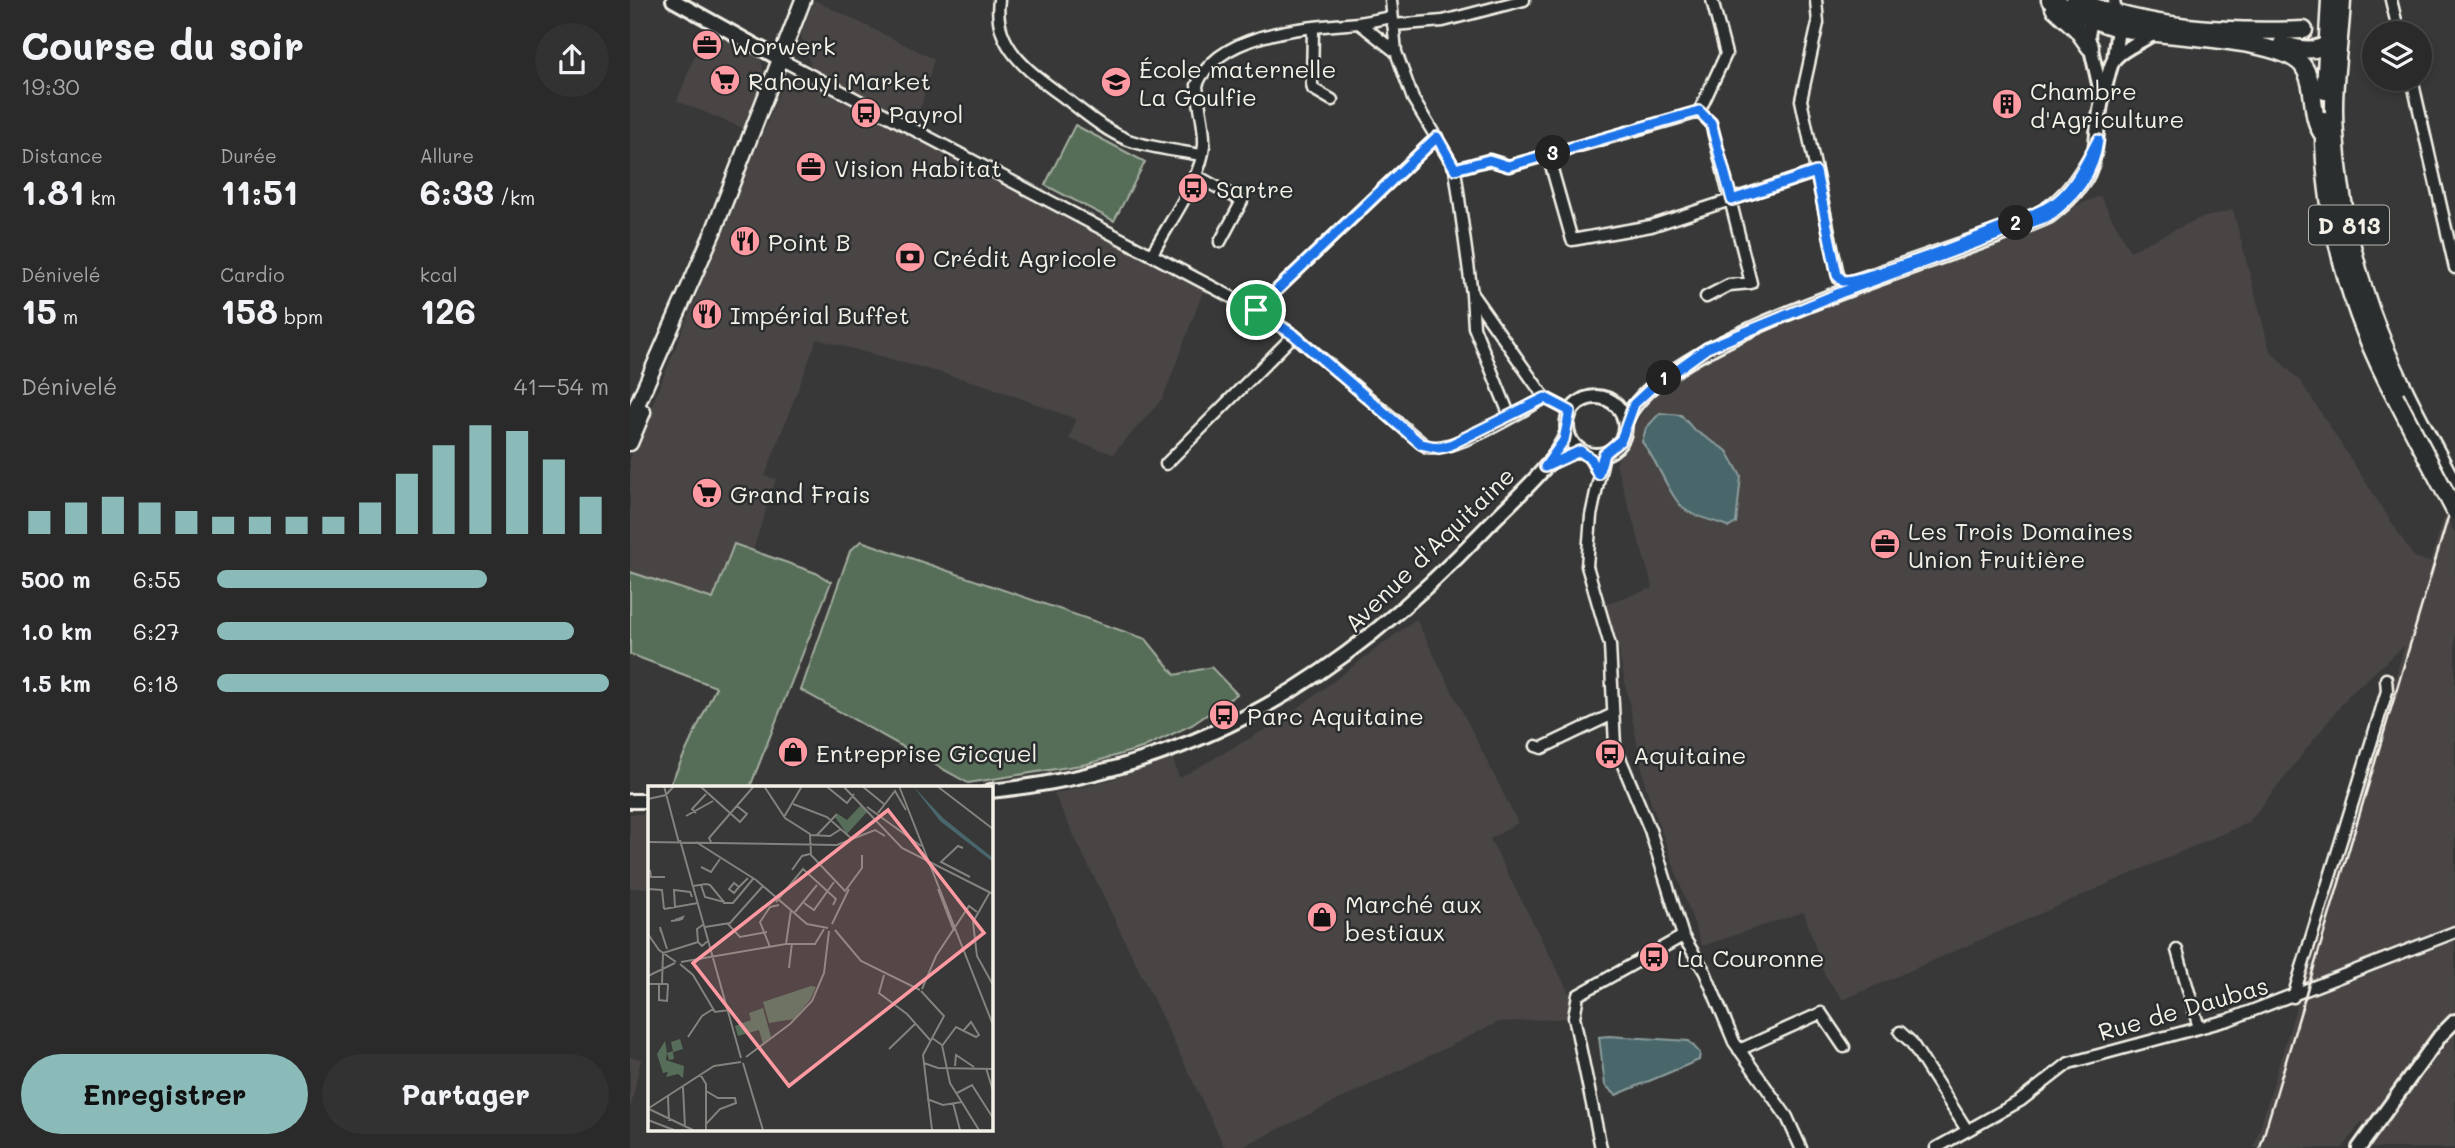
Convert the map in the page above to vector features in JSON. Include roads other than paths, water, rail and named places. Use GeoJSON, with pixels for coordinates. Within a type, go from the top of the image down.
{"type":"FeatureCollection","features":[{"type":"Feature","properties":{"kind":"main road"},"geometry":{"type":"LineString","coordinates":[[630,443],[667,348],[669,334],[747,147],[778,58],[803,0]]}},
{"type":"Feature","properties":{"kind":"main road"},"geometry":{"type":"LineString","coordinates":[[2044,0],[2077,29],[2090,47]]}},
{"type":"Feature","properties":{"kind":"main road"},"geometry":{"type":"LineString","coordinates":[[2050,0],[2087,4],[2116,14],[2186,28],[2304,30],[2334,53]]}},
{"type":"Feature","properties":{"kind":"main road"},"geometry":{"type":"LineString","coordinates":[[2304,30],[2334,1]]}},
{"type":"Feature","properties":{"kind":"main road"},"geometry":{"type":"LineString","coordinates":[[2334,1],[2340,33],[2334,53]]}},
{"type":"Feature","properties":{"kind":"main road","name":"D 813"},"geometry":{"type":"LineString","coordinates":[[2334,1],[2334,131],[2348,221],[2370,307],[2400,394],[2455,511]]}},
{"type":"Feature","properties":{"kind":"main road"},"geometry":{"type":"LineString","coordinates":[[2116,14],[2151,35],[2277,44],[2300,50],[2334,53]]}},
{"type":"Feature","properties":{"kind":"main road"},"geometry":{"type":"LineString","coordinates":[[2231,42],[2275,49],[2299,62],[2311,85],[2317,121],[2324,134]]}},
{"type":"Feature","properties":{"kind":"main road","name":"D 813"},"geometry":{"type":"LineString","coordinates":[[2334,53],[2324,134],[2328,184],[2342,253],[2362,323],[2455,488]]}},
{"type":"Feature","properties":{"kind":"main road"},"geometry":{"type":"LineString","coordinates":[[630,421],[662,343],[669,334]]}},
{"type":"Feature","properties":{"kind":"main road"},"geometry":{"type":"LineString","coordinates":[[630,434],[645,394],[644,386]]}},
{"type":"Feature","properties":{"kind":"street"},"geometry":{"type":"LineString","coordinates":[[674,0],[778,58],[1256,310],[1294,335],[1427,447],[1439,448],[1464,439],[1545,398]]}},
{"type":"Feature","properties":{"kind":"street"},"geometry":{"type":"LineString","coordinates":[[999,0],[999,27],[1006,42],[1022,66],[1036,77],[1113,133],[1151,146],[1202,155]]}},
{"type":"Feature","properties":{"kind":"street"},"geometry":{"type":"LineString","coordinates":[[1391,0],[1396,52],[1413,99],[1455,169],[1474,327],[1507,409]]}},
{"type":"Feature","properties":{"kind":"street"},"geometry":{"type":"LineString","coordinates":[[1152,254],[1195,176],[1202,155],[1204,132],[1196,85],[1201,73],[1247,41],[1271,32],[1359,23],[1443,21],[1524,0]]}},
{"type":"Feature","properties":{"kind":"street"},"geometry":{"type":"LineString","coordinates":[[1455,169],[1489,160],[1508,166],[1699,111],[1726,54],[1712,0]]}},
{"type":"Feature","properties":{"kind":"street"},"geometry":{"type":"LineString","coordinates":[[1816,0],[1818,23],[1801,100],[1839,279],[1849,282],[1998,230],[2040,212],[2071,188],[2098,140]]}},
{"type":"Feature","properties":{"kind":"street"},"geometry":{"type":"LineString","coordinates":[[2391,0],[2396,21]]}},
{"type":"Feature","properties":{"kind":"street"},"geometry":{"type":"LineString","coordinates":[[2087,4],[2090,47],[2102,97]]}},
{"type":"Feature","properties":{"kind":"street"},"geometry":{"type":"LineString","coordinates":[[1801,1148],[1787,1117],[1739,1050],[1705,972],[1684,936],[1650,830],[1622,769],[1613,736],[1610,645],[1587,566],[1598,474],[1604,454],[1621,440],[1634,404],[1650,389],[1707,348],[1852,288],[2049,216],[2070,199],[2087,178],[2098,140],[2102,97],[2114,59],[2116,14]]}},
{"type":"Feature","properties":{"kind":"street"},"geometry":{"type":"LineString","coordinates":[[1359,23],[1396,52]]}},
{"type":"Feature","properties":{"kind":"street"},"geometry":{"type":"LineString","coordinates":[[1314,28],[1313,89],[1332,100]]}},
{"type":"Feature","properties":{"kind":"street"},"geometry":{"type":"LineString","coordinates":[[2114,59],[2151,35]]}},
{"type":"Feature","properties":{"kind":"street"},"geometry":{"type":"LineString","coordinates":[[2415,91],[2455,268]]}},
{"type":"Feature","properties":{"kind":"street"},"geometry":{"type":"LineString","coordinates":[[1699,111],[1711,123],[1751,282],[1729,285],[1706,297]]}},
{"type":"Feature","properties":{"kind":"street"},"geometry":{"type":"LineString","coordinates":[[1256,310],[1437,137]]}},
{"type":"Feature","properties":{"kind":"street"},"geometry":{"type":"LineString","coordinates":[[1548,155],[1572,240],[1651,226],[1816,172]]}},
{"type":"Feature","properties":{"kind":"street"},"geometry":{"type":"LineString","coordinates":[[1195,176],[1242,201],[1220,242]]}},
{"type":"Feature","properties":{"kind":"street"},"geometry":{"type":"LineString","coordinates":[[1472,294],[1504,341],[1528,370],[1545,398],[1570,411]]}},
{"type":"Feature","properties":{"kind":"street"},"geometry":{"type":"LineString","coordinates":[[1166,464],[1294,335]]}},
{"type":"Feature","properties":{"kind":"street"},"geometry":{"type":"LineString","coordinates":[[1482,348],[1504,341]]}},
{"type":"Feature","properties":{"kind":"street"},"geometry":{"type":"LineString","coordinates":[[1598,474],[1584,452],[1567,433],[1570,411],[1576,404],[1594,397],[1612,402],[1650,389]]}},
{"type":"Feature","properties":{"kind":"street"},"geometry":{"type":"LineString","coordinates":[[1612,402],[1625,423]]}},
{"type":"Feature","properties":{"kind":"street","name":"Avenue d'Aquitaine"},"geometry":{"type":"LineString","coordinates":[[992,791],[1030,787],[1152,758],[1200,739],[1292,692],[1385,626],[1545,467],[1567,433]]}},
{"type":"Feature","properties":{"kind":"street"},"geometry":{"type":"LineString","coordinates":[[1584,452],[1604,454]]}},
{"type":"Feature","properties":{"kind":"street","name":"Avenue d'Aquitaine"},"geometry":{"type":"LineString","coordinates":[[1545,467],[1584,452]]}},
{"type":"Feature","properties":{"kind":"street"},"geometry":{"type":"LineString","coordinates":[[2293,997],[2387,691],[2386,679]]}},
{"type":"Feature","properties":{"kind":"street"},"geometry":{"type":"LineString","coordinates":[[1536,746],[1542,748],[1611,715]]}},
{"type":"Feature","properties":{"kind":"street"},"geometry":{"type":"LineString","coordinates":[[630,801],[648,801]]}},
{"type":"Feature","properties":{"kind":"street","name":"Rue de Daubas"},"geometry":{"type":"LineString","coordinates":[[1936,1148],[2029,1095],[2069,1063],[2199,1028],[2293,997],[2455,932]]}},
{"type":"Feature","properties":{"kind":"street"},"geometry":{"type":"LineString","coordinates":[[1601,1148],[1574,1017],[1578,995],[1684,936]]}},
{"type":"Feature","properties":{"kind":"street"},"geometry":{"type":"LineString","coordinates":[[2177,950],[2199,1028]]}},
{"type":"Feature","properties":{"kind":"street"},"geometry":{"type":"LineString","coordinates":[[1739,1050],[1821,1013],[1827,1017],[1844,1046]]}},
{"type":"Feature","properties":{"kind":"street"},"geometry":{"type":"LineString","coordinates":[[2359,1148],[2455,1021]]}},
{"type":"Feature","properties":{"kind":"street"},"geometry":{"type":"LineString","coordinates":[[1900,1032],[1912,1042],[1967,1130]]}},
{"type":"Feature","properties":{"kind":"water"},"geometry":{"type":"Polygon","coordinates":[[[1660,413],[1681,415],[1694,430],[1727,451],[1741,476],[1736,523],[1729,527],[1697,516],[1687,511],[1675,499],[1642,442],[1646,428],[1660,413]]]}},
{"type":"Feature","properties":{"kind":"water"},"geometry":{"type":"Polygon","coordinates":[[[1599,1037],[1689,1041],[1700,1053],[1699,1060],[1616,1095],[1605,1085],[1599,1037]]]}},
{"type":"Feature","properties":{"kind":"railway"},"geometry":{"type":"LineString","coordinates":[[2260,1148],[2455,494]]}},
{"type":"Feature","properties":{"kind":"place","name":"Worwerk"},"geometry":{"type":"Point","coordinates":[707,45]}},
{"type":"Feature","properties":{"kind":"place","name":"Rahouyi Market"},"geometry":{"type":"Point","coordinates":[725,80]}},
{"type":"Feature","properties":{"kind":"place","name":"École maternelle La Goulfie"},"geometry":{"type":"Point","coordinates":[1116,82]}},
{"type":"Feature","properties":{"kind":"place","name":"Chambre d'Agriculture"},"geometry":{"type":"Point","coordinates":[2007,104]}},
{"type":"Feature","properties":{"kind":"place","name":"Payrol"},"geometry":{"type":"Point","coordinates":[866,113]}},
{"type":"Feature","properties":{"kind":"place","name":"Vision Habitat"},"geometry":{"type":"Point","coordinates":[811,167]}},
{"type":"Feature","properties":{"kind":"place","name":"Sartre"},"geometry":{"type":"Point","coordinates":[1193,188]}},
{"type":"Feature","properties":{"kind":"place","name":"Point B"},"geometry":{"type":"Point","coordinates":[745,241]}},
{"type":"Feature","properties":{"kind":"place","name":"Crédit Agricole"},"geometry":{"type":"Point","coordinates":[910,257]}},
{"type":"Feature","properties":{"kind":"place","name":"Impérial Buffet"},"geometry":{"type":"Point","coordinates":[707,314]}},
{"type":"Feature","properties":{"kind":"place","name":"Grand Frais"},"geometry":{"type":"Point","coordinates":[707,493]}},
{"type":"Feature","properties":{"kind":"place","name":"Les Trois Domaines Union Fruitière"},"geometry":{"type":"Point","coordinates":[1885,544]}},
{"type":"Feature","properties":{"kind":"place","name":"Parc Aquitaine"},"geometry":{"type":"Point","coordinates":[1224,715]}},
{"type":"Feature","properties":{"kind":"place","name":"Entreprise Gicquel"},"geometry":{"type":"Point","coordinates":[793,752]}},
{"type":"Feature","properties":{"kind":"place","name":"Aquitaine"},"geometry":{"type":"Point","coordinates":[1610,754]}},
{"type":"Feature","properties":{"kind":"place","name":"Marché aux bestiaux"},"geometry":{"type":"Point","coordinates":[1322,917]}},
{"type":"Feature","properties":{"kind":"place","name":"La Couronne"},"geometry":{"type":"Point","coordinates":[1654,957]}}]}
